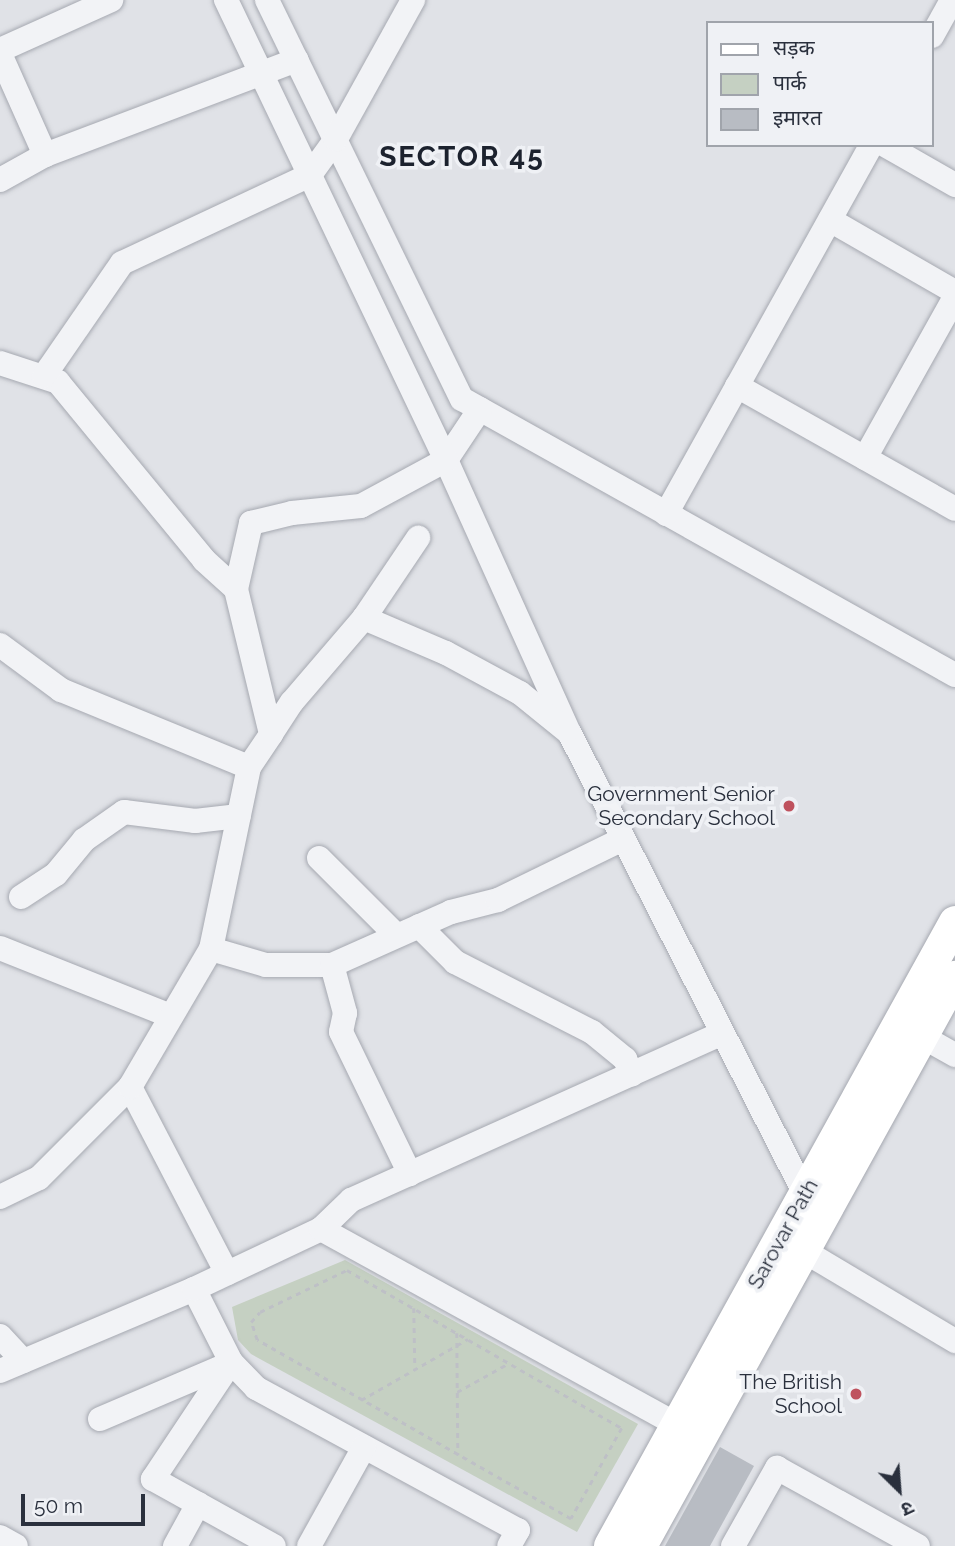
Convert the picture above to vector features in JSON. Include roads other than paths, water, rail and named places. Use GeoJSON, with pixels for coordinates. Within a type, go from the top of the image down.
{"type":"FeatureCollection","features":[{"type":"Feature","properties":{"kind":"main road","name":"Sarovar Path"},"geometry":{"type":"LineString","coordinates":[[610,1546],[689,1431],[804,1251],[910,1030],[955,922]]}},
{"type":"Feature","properties":{"kind":"main road","name":"Sarovar Path"},"geometry":{"type":"LineString","coordinates":[[640,1546],[689,1431],[805,1194],[910,1030],[955,977]]}},
{"type":"Feature","properties":{"kind":"street"},"geometry":{"type":"LineString","coordinates":[[46,155],[0,52],[111,0]]}},
{"type":"Feature","properties":{"kind":"street"},"geometry":{"type":"LineString","coordinates":[[226,0],[446,460],[570,734],[720,1034],[805,1194]]}},
{"type":"Feature","properties":{"kind":"street"},"geometry":{"type":"LineString","coordinates":[[267,0],[462,399],[955,675]]}},
{"type":"Feature","properties":{"kind":"street"},"geometry":{"type":"LineString","coordinates":[[44,376],[122,263],[310,175],[335,139],[413,0]]}},
{"type":"Feature","properties":{"kind":"street"},"geometry":{"type":"LineString","coordinates":[[934,32],[952,0]]}},
{"type":"Feature","properties":{"kind":"street"},"geometry":{"type":"LineString","coordinates":[[0,180],[46,155],[297,60]]}},
{"type":"Feature","properties":{"kind":"street"},"geometry":{"type":"LineString","coordinates":[[666,514],[870,147]]}},
{"type":"Feature","properties":{"kind":"street"},"geometry":{"type":"LineString","coordinates":[[889,147],[955,185]]}},
{"type":"Feature","properties":{"kind":"street"},"geometry":{"type":"LineString","coordinates":[[830,220],[955,295],[865,458]]}},
{"type":"Feature","properties":{"kind":"street"},"geometry":{"type":"LineString","coordinates":[[0,363],[58,382],[204,559],[236,589]]}},
{"type":"Feature","properties":{"kind":"street"},"geometry":{"type":"LineString","coordinates":[[737,386],[955,509]]}},
{"type":"Feature","properties":{"kind":"street"},"geometry":{"type":"LineString","coordinates":[[271,734],[236,589],[251,523],[292,513],[361,506],[446,460],[480,409]]}},
{"type":"Feature","properties":{"kind":"street"},"geometry":{"type":"LineString","coordinates":[[0,1197],[39,1178],[130,1087],[211,949],[249,767],[292,702],[364,618],[418,538]]}},
{"type":"Feature","properties":{"kind":"street"},"geometry":{"type":"LineString","coordinates":[[364,618],[446,653],[520,693],[570,734]]}},
{"type":"Feature","properties":{"kind":"street"},"geometry":{"type":"LineString","coordinates":[[0,645],[61,690],[249,767]]}},
{"type":"Feature","properties":{"kind":"street"},"geometry":{"type":"LineString","coordinates":[[21,897],[56,874],[84,840],[124,812],[195,821],[239,816]]}},
{"type":"Feature","properties":{"kind":"street"},"geometry":{"type":"LineString","coordinates":[[211,949],[266,965],[332,965],[407,930],[498,900],[623,839]]}},
{"type":"Feature","properties":{"kind":"street"},"geometry":{"type":"LineString","coordinates":[[319,858],[407,930],[455,962],[592,1032],[625,1059],[632,1074]]}},
{"type":"Feature","properties":{"kind":"street"},"geometry":{"type":"LineString","coordinates":[[0,948],[171,1016]]}},
{"type":"Feature","properties":{"kind":"street"},"geometry":{"type":"LineString","coordinates":[[332,965],[345,1013],[341,1032],[410,1174]]}},
{"type":"Feature","properties":{"kind":"street"},"geometry":{"type":"LineString","coordinates":[[910,1030],[955,1055]]}},
{"type":"Feature","properties":{"kind":"street"},"geometry":{"type":"LineString","coordinates":[[0,1371],[194,1289],[321,1229],[351,1200],[720,1034]]}},
{"type":"Feature","properties":{"kind":"street"},"geometry":{"type":"LineString","coordinates":[[130,1087],[227,1273]]}},
{"type":"Feature","properties":{"kind":"street"},"geometry":{"type":"LineString","coordinates":[[321,1229],[689,1431]]}},
{"type":"Feature","properties":{"kind":"street"},"geometry":{"type":"LineString","coordinates":[[804,1251],[953,1334]]}},
{"type":"Feature","properties":{"kind":"street"},"geometry":{"type":"LineString","coordinates":[[194,1289],[232,1362],[256,1388],[518,1530],[509,1546]]}},
{"type":"Feature","properties":{"kind":"street"},"geometry":{"type":"LineString","coordinates":[[0,1336],[23,1361]]}},
{"type":"Feature","properties":{"kind":"street"},"geometry":{"type":"LineString","coordinates":[[100,1419],[232,1362]]}},
{"type":"Feature","properties":{"kind":"street"},"geometry":{"type":"LineString","coordinates":[[232,1362],[153,1474],[153,1479],[265,1544]]}},
{"type":"Feature","properties":{"kind":"street"},"geometry":{"type":"LineString","coordinates":[[309,1546],[364,1447]]}},
{"type":"Feature","properties":{"kind":"street"},"geometry":{"type":"LineString","coordinates":[[733,1546],[777,1468],[918,1546]]}},
{"type":"Feature","properties":{"kind":"street"},"geometry":{"type":"LineString","coordinates":[[175,1546],[198,1504]]}},
{"type":"Feature","properties":{"kind":"street"},"geometry":{"type":"LineString","coordinates":[[0,1537],[16,1546]]}},
{"type":"Feature","properties":{"kind":"place","name":"Government Senior Secondary School"},"geometry":{"type":"Point","coordinates":[789,806]}},
{"type":"Feature","properties":{"kind":"place","name":"The British School"},"geometry":{"type":"Point","coordinates":[856,1394]}},
{"type":"Feature","properties":{"kind":"district","name":"SECTOR 45"},"geometry":{"type":"Point","coordinates":[462,157]}}]}
